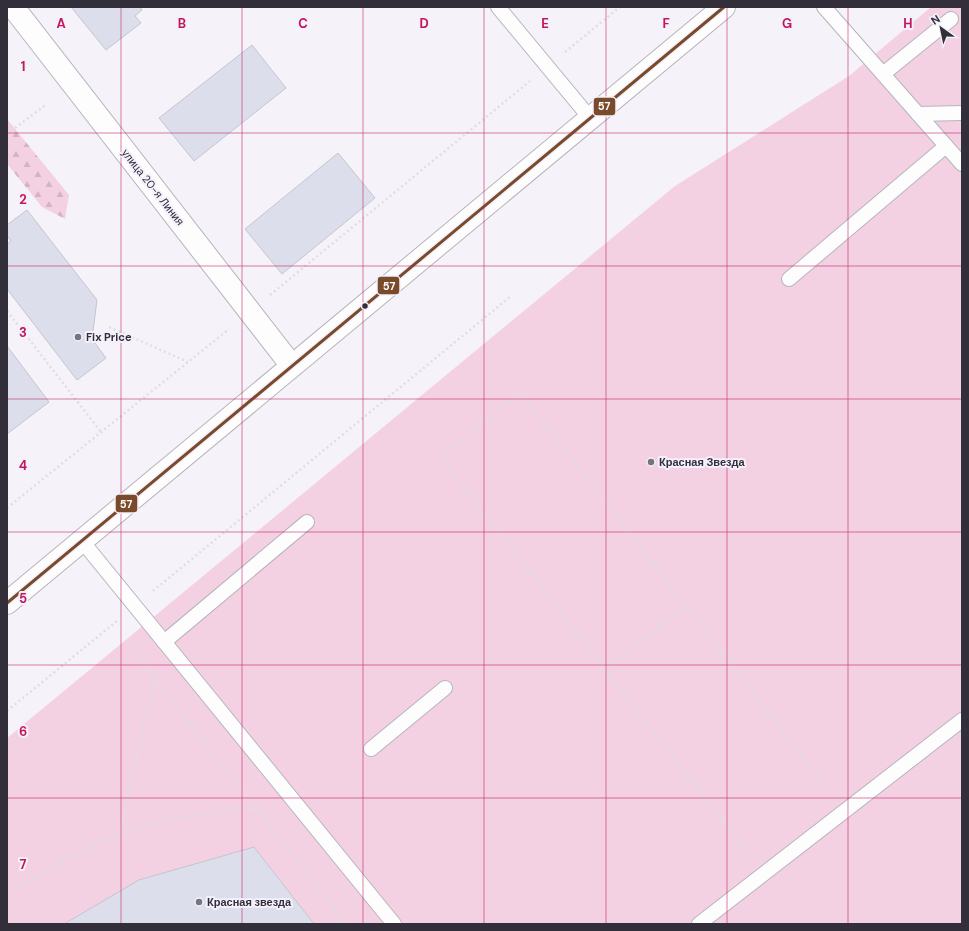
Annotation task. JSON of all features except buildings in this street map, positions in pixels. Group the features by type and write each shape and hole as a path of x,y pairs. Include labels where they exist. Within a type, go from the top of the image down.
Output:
{"main road":[{"name":"улица 20-я Линия","path":"13,7 292,366"},
{"path":"7,603 724,7"}],"lane":[{"path":"498,7 590,118"},
{"path":"824,7 962,164"},
{"path":"883,74 951,19"},
{"path":"918,114 962,113"},
{"path":"789,279 946,146"},
{"path":"164,642 307,522"},
{"path":"82,541 394,924"},
{"path":"371,749 445,688"},
{"path":"699,924 962,720"}],"path":[{"path":"7,508 250,312 620,7"},
{"path":"7,134 47,104"},
{"path":"7,711 511,296"},
{"path":"7,311 101,432"},
{"path":"108,327 188,362"},
{"path":"764,874 440,456 521,393 845,811"},
{"path":"605,669 686,606"},
{"path":"132,650 346,924"},
{"path":"119,835 154,678"},
{"path":"7,896 38,874 78,852 119,835 163,822 207,813 257,809"}],"green space":[{"name":"Красная Звезда","path":"931,7 962,7 962,924 7,924 7,738 675,186 849,76"},
{"path":"7,119 69,195 65,219 42,207 7,164"}],"transit line":[{"name":"57","path":"7,603 724,7"}],"place":[{"name":"Fix Price","path":"78,337"},
{"name":"Красная Звезда","path":"651,462"},
{"name":"Красная звезда","path":"199,902"}]}
